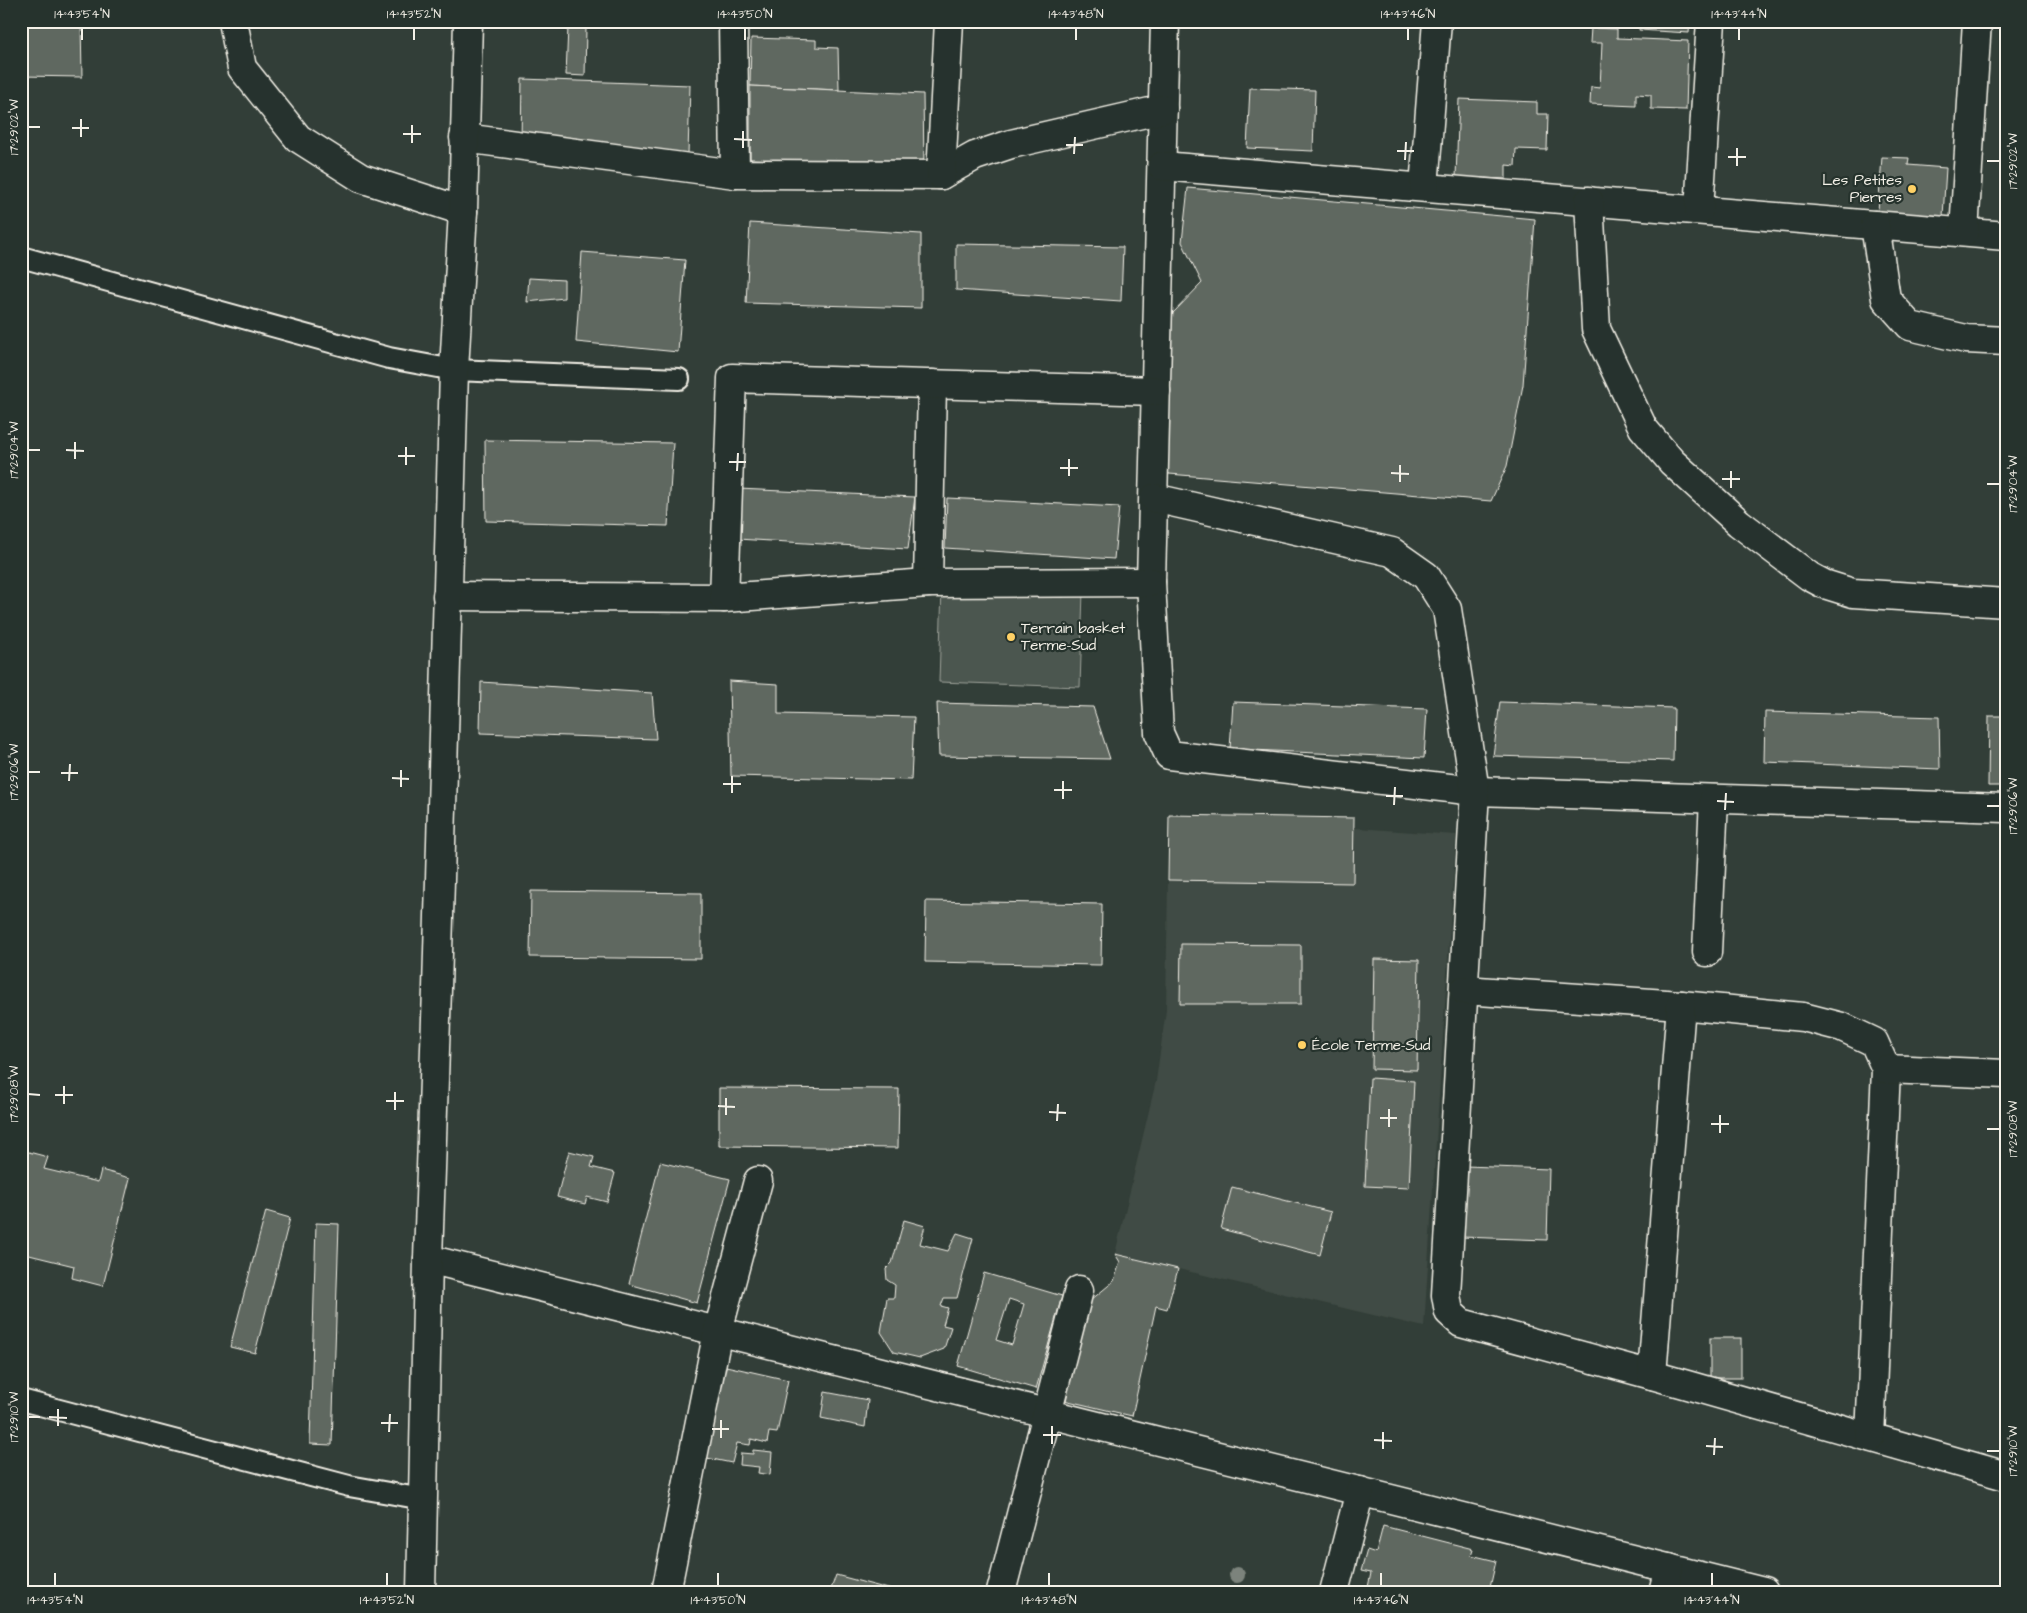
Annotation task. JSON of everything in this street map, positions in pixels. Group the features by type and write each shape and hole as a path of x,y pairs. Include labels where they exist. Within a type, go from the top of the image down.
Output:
{"street":[{"path":"233,21 242,68 298,138 361,178 462,211"},
{"path":"421,1592 428,1259 454,370 462,211 468,21"},
{"path":"733,21 734,174"},
{"path":"942,175 949,21"},
{"path":"1165,21 1152,582 1159,732 1169,755 1475,791 2006,808"},
{"path":"1424,188 1437,21"},
{"path":"1699,210 1711,21"},
{"path":"1964,232 1976,21"},
{"path":"464,138 734,174 942,175 975,156 1011,144 1163,109"},
{"path":"1162,166 2006,236"},
{"path":"1589,201 1596,329 1643,428 1672,462 1739,523 1809,576 1824,584 1853,593 2006,604"},
{"path":"1875,225 1886,299 1910,326 1966,339 2006,341"},
{"path":"724,598 732,378 1156,391"},
{"path":"928,583 932,384"},
{"path":"1154,498 1392,552 1426,576 1447,609 1475,791 1446,1295 1450,1312 1461,1324 1652,1375 2006,1476"},
{"path":"448,596 724,598 928,583 1152,582"},
{"path":"1707,952 1714,798"},
{"path":"1464,990 1681,1005 1803,1017 1842,1026 1874,1042 1886,1068 1870,1437"},
{"path":"1652,1375 1681,1005"},
{"path":"1886,1068 2006,1074"},
{"path":"666,1592 718,1331 758,1181"},
{"path":"428,1259 1360,1491 1666,1580 1764,1592"},
{"path":"1001,1592 1080,1290"},
{"path":"1334,1592 1360,1491"}],"lane":[{"path":"21,257 389,358 454,370 679,379"},
{"path":"21,1400 349,1486 423,1499"}],"shaded area":[{"name":"Terrain basket Terme-Sud","path":"942,587 1083,591 1080,687 939,682"},
{"name":"École Terme-Sud","path":"1169,815 1456,835 1424,1327 1115,1254 1156,1081 1166,1010"}],"building":[{"path":"21,21 81,21 82,77 21,76"},
{"path":"1640,21 1690,21 1689,33 1639,30"},
{"path":"568,27 586,28 585,76 566,75"},
{"path":"1591,28 1617,29 1617,38 1688,41 1686,110 1651,109 1651,95 1636,94 1636,106 1590,104 1591,87 1600,88 1602,43 1590,43"},
{"path":"751,38 816,40 816,47 838,48 839,90 750,86"},
{"path":"522,79 690,85 688,154 521,140"},
{"path":"750,86 923,94 924,167 750,159"},
{"path":"1250,88 1315,90 1313,151 1247,148"},
{"path":"1459,99 1537,102 1537,114 1548,114 1547,150 1516,149 1515,166 1506,165 1506,179 1456,177"},
{"name":"Les Petites Pierres","path":"1882,157 1909,158 1908,165 1946,168 1943,216 1878,211"},
{"path":"1188,188 1535,219 1523,385 1507,466 1491,501 1169,474 1163,460 1162,391 1173,313 1202,283 1182,242"},
{"path":"750,223 921,234 921,308 746,303"},
{"path":"956,244 1123,247 1121,301 956,290"},
{"path":"582,252 685,260 678,352 576,342"},
{"path":"529,278 564,280 564,298 527,302"},
{"path":"485,440 673,443 668,526 486,521"},
{"path":"738,489 915,497 908,549 737,539"},
{"path":"947,498 1119,507 1114,559 945,548"},
{"path":"729,681 778,684 778,714 914,717 911,780 731,776"},
{"path":"481,682 652,693 656,739 480,733"},
{"path":"1233,702 1427,709 1424,758 1230,749"},
{"path":"1500,702 1674,708 1673,761 1493,756"},
{"path":"937,703 1093,707 1110,759 939,756"},
{"path":"1765,712 1939,717 1940,769 1764,762"},
{"path":"1989,716 2006,716 2006,786 1988,786"},
{"path":"1169,815 1354,818 1353,883 1168,880"},
{"path":"531,891 701,893 701,959 530,957"},
{"path":"926,901 1102,904 1101,965 925,962"},
{"path":"1181,944 1301,945 1301,1004 1180,1004"},
{"path":"1374,959 1419,960 1417,1070 1372,1069"},
{"path":"1370,1078 1414,1081 1409,1188 1365,1186"},
{"path":"719,1088 899,1089 898,1148 719,1146"},
{"path":"21,1150 48,1157 44,1169 98,1182 101,1170 130,1178 103,1286 72,1278 74,1266 21,1253"},
{"path":"569,1151 594,1157 591,1167 615,1173 607,1202 587,1197 585,1204 557,1197"},
{"path":"660,1162 730,1179 697,1303 629,1284"},
{"path":"1465,1166 1549,1169 1547,1240 1461,1237"},
{"path":"1232,1187 1331,1212 1320,1255 1221,1229"},
{"path":"266,1211 290,1218 255,1353 230,1347"},
{"path":"904,1220 925,1226 920,1244 948,1251 957,1233 973,1238 957,1298 944,1298 941,1306 948,1308 943,1325 951,1327 944,1349 920,1358 894,1352 881,1332 887,1298 894,1298 895,1285 887,1280 886,1269 892,1263"},
{"path":"316,1223 339,1224 332,1445 310,1444"},
{"path":"1115,1254 1178,1269 1167,1309 1156,1306 1132,1416 1064,1400 1091,1300 1114,1281 1120,1262"},
{"path":"984,1273 1062,1296 1036,1389 958,1366","holes":["1009,1299 1024,1304 1012,1345 996,1340"]},
{"path":"1710,1338 1741,1338 1741,1378 1710,1378"},
{"path":"726,1366 788,1380 777,1433 769,1432 767,1443 751,1439 750,1445 737,1443 732,1463 707,1458"},
{"path":"825,1392 868,1400 865,1427 821,1418"},
{"path":"753,1450 772,1452 770,1475 758,1473 759,1467 740,1465 741,1453 753,1454"},
{"path":"1383,1526 1473,1549 1471,1555 1496,1561 1489,1592 1367,1592 1371,1573 1361,1571 1367,1550 1376,1553"},
{"path":"836,1575 892,1590 892,1592 830,1592"}],"place":[{"name":"Les Petites Pierres","path":"1912,189"},
{"name":"Terrain basket Terme-Sud","path":"1011,637"},
{"name":"École Terme-Sud","path":"1302,1045"}]}
